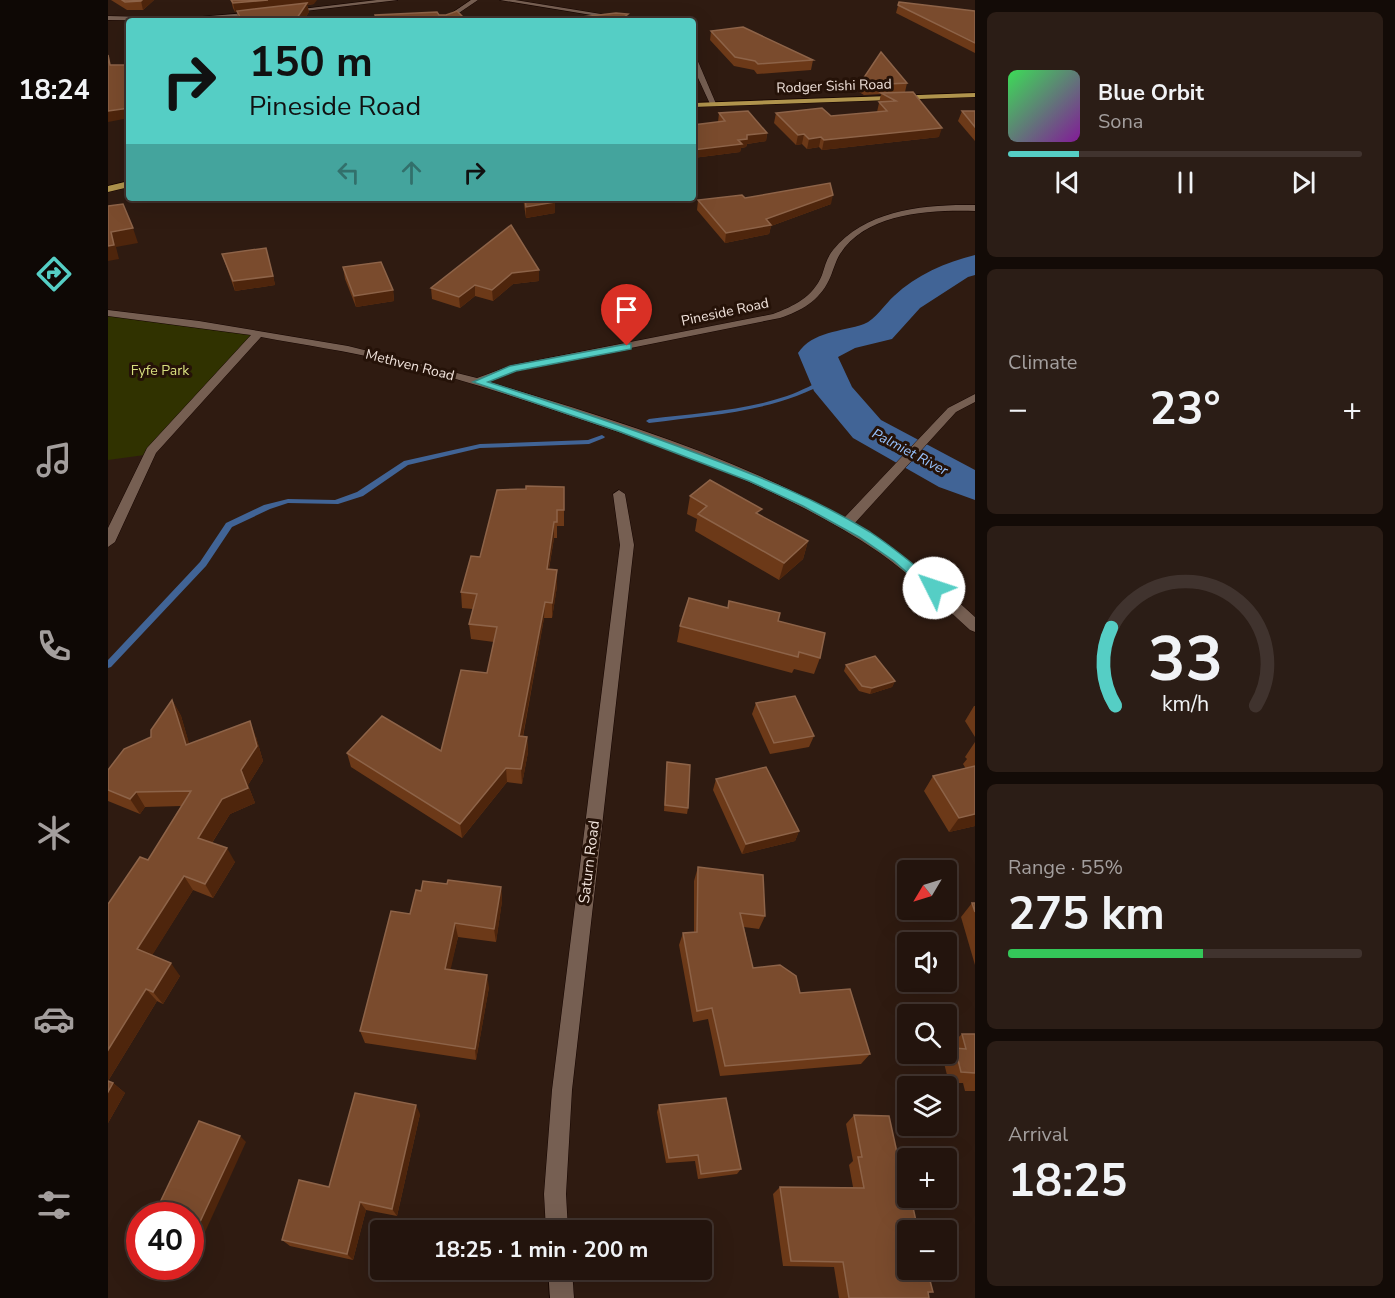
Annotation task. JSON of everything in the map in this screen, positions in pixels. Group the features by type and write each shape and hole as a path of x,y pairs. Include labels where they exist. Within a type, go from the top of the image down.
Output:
{"main road":[{"name":"Rodger Sishi Road","path":"696,105 975,95"},
{"path":"108,187 126,184"}],"street":[{"path":"281,12 330,3 395,0"},
{"path":"448,18 475,0"},
{"path":"503,0 621,18"},
{"path":"209,18 270,13"},
{"path":"108,18 126,18"},
{"path":"696,65 714,104"},
{"name":"Pineside Road","path":"478,382 513,368 768,319 801,306 816,293 823,284 836,253 868,228 911,212 946,208 975,208"},
{"name":"Methven Road","path":"108,313 175,320 378,356 478,382 696,455 798,499 846,524 898,558 975,626"},
{"path":"108,542 151,451 258,334"},
{"path":"846,524 952,410 975,397"},
{"name":"Saturn Road","path":"556,1220 555,1194 560,1110 627,545 619,494"},
{"path":"561,1280 562,1298"}],"green space":[{"name":"Fyfe Park","path":"108,314 260,335 152,454 108,460"}],"building":[{"path":"122,0 142,0 125,2"},
{"path":"231,0 268,0 233,3"},
{"path":"899,2 975,11 975,43 898,5"},
{"path":"307,3 297,18 240,18 237,11"},
{"path":"457,11 464,18 376,18 375,15 437,12 439,15"},
{"path":"616,13 628,14 623,18 572,18"},
{"path":"743,27 813,60 758,64 755,61 735,57 711,31"},
{"path":"881,52 907,83 866,85 861,82"},
{"path":"108,55 110,65 126,65 126,108 108,111"},
{"path":"913,92 942,128 824,140 821,137 809,139 804,134 798,135 776,113 822,108 831,116 887,111 879,102 896,101 881,93"},
{"path":"748,111 767,133 747,135 747,139 738,140 742,144 696,150 696,125 725,121 719,113"},
{"path":"962,111 975,111 975,127"},
{"path":"830,183 833,195 766,219 771,225 726,233 698,200 742,195 745,198"},
{"path":"525,201 555,202 526,207"},
{"path":"123,204 133,228 111,232 114,245 108,246 108,206"},
{"path":"511,225 539,270 512,273 492,290 475,285 459,297 431,288"},
{"path":"266,248 273,276 233,281 222,254"},
{"path":"381,262 393,290 354,296 343,267"},
{"path":"710,480 762,509 756,513 808,541 784,563 698,514 707,506 690,496"},
{"path":"526,486 564,487 564,510 557,510 557,522 554,522 547,569 557,570 552,603 545,602 519,736 527,737 521,769 506,768 460,824 347,753 382,716 441,751 461,670 487,673 497,627 469,624 477,594 461,592 471,556 480,557 497,490 526,489"},
{"path":"689,598 728,608 729,601 780,613 778,621 825,633 820,658 799,652 798,657 680,626"},
{"path":"875,656 895,681 872,688 862,686 846,665"},
{"path":"795,696 814,736 774,743 756,703"},
{"path":"172,700 186,745 250,721 257,746 241,770 248,788 222,799 198,838 227,848 205,884 184,876 137,949 171,963 153,992 146,989 108,1050 108,904 140,857 148,860 191,791 136,792 130,799 108,790 108,770 124,749 151,737 151,730"},
{"path":"667,762 690,765 688,808 665,805"},
{"path":"975,766 975,814 959,818 933,776"},
{"path":"766,767 799,831 746,844 716,779"},
{"path":"698,867 763,875 765,916 740,913 753,968 780,965 796,976 800,993 850,989 870,1054 725,1066 712,1008 697,1011 683,933 697,932"},
{"path":"448,880 501,887 494,929 455,923 445,969 487,975 475,1049 360,1031 391,911 410,914 416,890 421,891 423,881 447,884"},
{"path":"962,1034 975,1034 975,1073 961,1072 957,1048 966,1049"},
{"path":"108,1081 113,1083 108,1092"},
{"path":"355,1093 416,1105 392,1209 360,1202 347,1254 282,1240 299,1180 329,1187"},
{"path":"726,1098 741,1169 701,1174 698,1155 669,1158 659,1105"},
{"path":"854,1115 889,1116 897,1152 897,1208 913,1208 916,1220 897,1220 897,1280 930,1280 933,1292 928,1292 929,1298 849,1298 843,1262 791,1261 780,1187 864,1188 858,1157 862,1157"},
{"path":"199,1121 240,1136 204,1213 204,1202 160,1202"}],"waterway":[{"name":"Palmiet River","path":"975,265 956,270 908,301 879,331 842,340 817,353 834,391 867,429 954,477 975,486"},
{"path":"649,421 765,404 809,390 829,379"},
{"path":"108,665 203,564 229,525 267,507 288,501 335,502 360,494 406,463 480,446 589,442 602,437"}],"route":[{"path":"627,346 513,368 478,382 622,429 753,478 864,534 934,588"}]}
